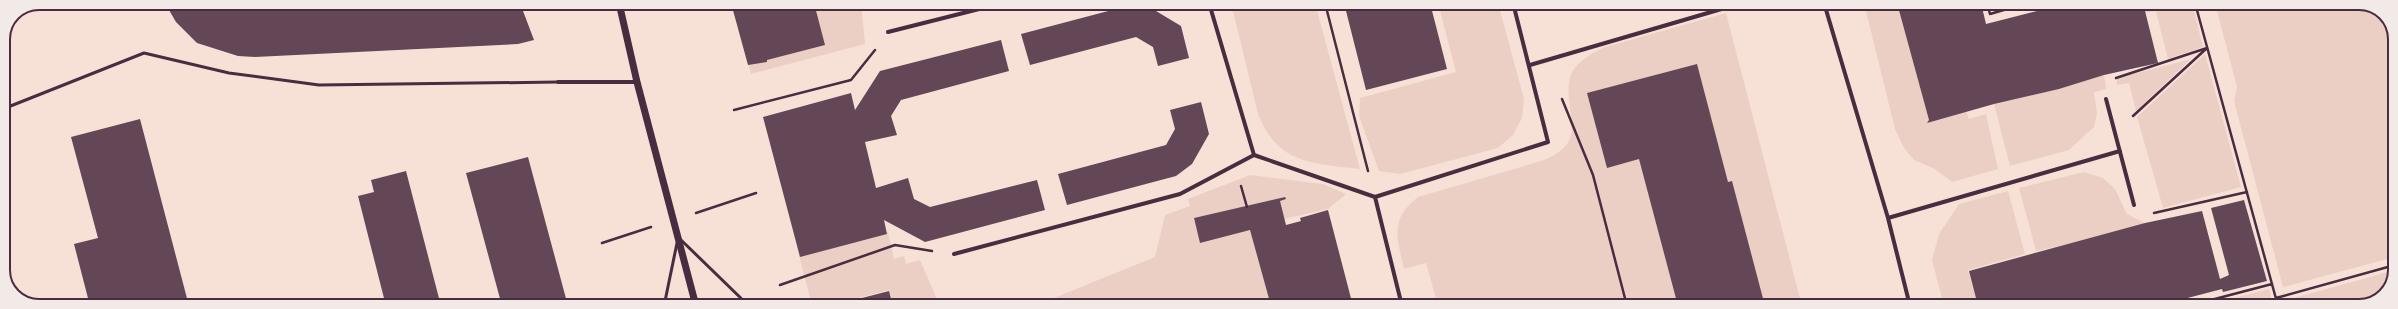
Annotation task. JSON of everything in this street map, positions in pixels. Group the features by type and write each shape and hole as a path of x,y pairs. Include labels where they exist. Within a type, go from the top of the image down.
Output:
{"street":[{"path":"621,10 694,299"},
{"path":"888,32 975,10"},
{"path":"1211,10 1254,155"},
{"path":"954,254 1180,194 1254,155 1375,197 1548,142 1530,65 1515,10"},
{"path":"1530,65 1718,10"},
{"path":"1826,10 1888,218 1908,299"},
{"path":"558,82 638,82"},
{"path":"2106,99 2134,205"},
{"path":"1888,218 2120,151"},
{"path":"1375,197 1400,299"}],"lane":[{"path":"10,106 144,53 229,73 319,85 558,82"},
{"path":"665,299 678,238"},
{"path":"678,238 743,299"}],"path":[{"path":"1328,10 1375,197"},
{"path":"1989,10 1990,14 2004,10"},
{"path":"2197,10 2276,298 2388,267"},
{"path":"734,110 851,80 888,32"},
{"path":"2115,78 2207,48"},
{"path":"2115,130 2135,115 2207,48"},
{"path":"1547,61 1594,175 1625,299"},
{"path":"2134,205 2145,215 2247,192"},
{"path":"691,214 756,193"},
{"path":"602,243 652,227"},
{"path":"780,285 895,245 954,254"},
{"path":"2215,299 2272,284"}],"shaded area":[{"path":"806,10 862,10 865,44 751,74 748,63"},
{"path":"1233,10 1317,10 1360,169 1312,162 1287,152 1276,143 1266,131 1258,114"},
{"path":"1440,10 1500,10 1524,99 1522,118 1513,135 1498,148 1400,174 1379,171 1359,116 1360,98 1456,72"},
{"path":"1866,10 1899,10 1929,120 1966,111 1969,119 1986,114 1998,169 1952,182 1935,169 1914,160 1904,148 1895,129"},
{"path":"2144,10 2194,10 2203,47 2168,59 2156,11 2145,13"},
{"path":"2217,10 2363,10 2380,18 2385,26 2388,37 2388,259 2283,287 2234,101 2237,87"},
{"path":"1726,13 1800,299 1436,299 1426,263 1404,269 1399,247 1398,230 1399,221 1409,205 1418,197 1541,161 1556,154 1565,146 1570,137 1572,128 1569,95 1569,82 1571,76 1582,60 1605,47"},
{"path":"2205,54 2241,187 2163,208 2137,117"},
{"path":"2191,59 2136,111 2129,83 2117,85 2117,78"},
{"path":"2104,75 2106,89 2094,92 2097,113 2094,127 2069,150 2010,166 1994,104 2059,89"},
{"path":"2084,172 2103,178 2115,189 2127,214 2145,223 2102,237 2036,251 2019,188"},
{"path":"1250,175 1323,184 1346,194 1328,209 1284,219 1280,201 1286,199 1194,218 1201,243 1250,230 1269,299 1051,299 1155,257 1165,215 1190,206 1188,199"},
{"path":"2008,191 2025,254 1968,270 1976,299 1942,299 1932,260 1939,234 1959,204"},
{"path":"888,232 894,259 904,256 906,264 920,260 937,299 892,299 889,290 855,299 810,299 799,255"},
{"path":"2388,272 2382,288 2370,297 2359,299 2291,299"},
{"path":"2269,289 2271,299 2230,299"}],"building":[{"path":"169,10 523,10 534,40 518,44 255,57 238,56 197,43 176,22"},
{"path":"733,10 816,10 825,45 767,60 767,62 748,65"},
{"path":"1112,10 1154,10 1181,26 1189,58 1158,66 1153,47 1136,37 1030,65 1021,34"},
{"path":"1346,10 1432,10 1447,69 1366,90"},
{"path":"1899,10 1983,10 1986,24 2041,10 2145,10 2158,63 2104,75 2059,89 1994,104 1927,123 1929,120"},
{"path":"1001,40 1009,71 901,100 891,116 897,135 865,142 876,188 908,178 914,199 930,207 1037,180 1045,210 925,242 884,220 887,234 800,257 763,117 851,93 855,110 880,71"},
{"path":"1697,64 1728,182 1732,181 1763,299 1676,299 1639,159 1607,168 1587,93"},
{"path":"1201,102 1209,134 1192,164 1176,176 1067,205 1058,174 1166,145 1175,129 1170,110"},
{"path":"140,119 187,299 88,299 74,244 98,238 71,137"},
{"path":"528,157 566,299 500,299 466,173"},
{"path":"406,171 439,299 384,299 358,196 374,192 371,180"},
{"path":"1285,197 1286,199 1280,201 1286,225 1301,221 1300,218 1328,210 1351,299 1269,299 1250,230 1200,243 1194,218"},
{"path":"2244,200 2267,281 2223,292 2222,289 2184,299 1976,299 1969,271 2145,223 2202,211 2220,279 2229,275 2211,208"},
{"path":"889,291 891,299 858,299"}]}
